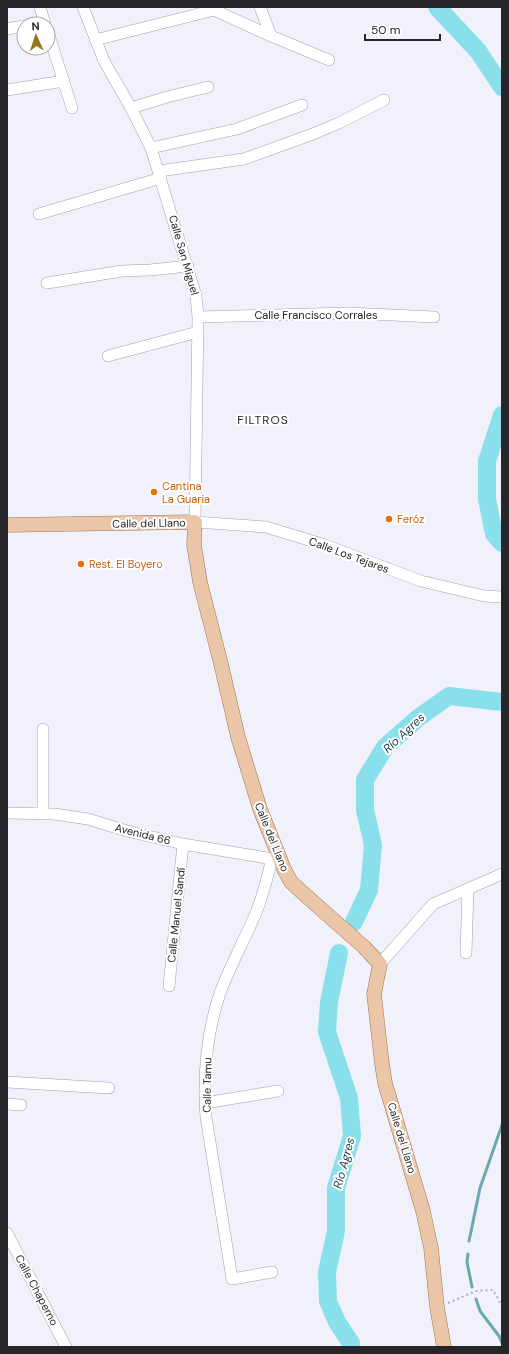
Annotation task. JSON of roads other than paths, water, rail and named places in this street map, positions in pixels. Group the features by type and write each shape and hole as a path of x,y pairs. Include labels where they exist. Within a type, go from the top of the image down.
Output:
{"main road":[{"name":"Calle del Llano","path":"7,525 195,522 194,546 200,582 238,737 276,859 284,869 291,882 364,947 380,964 374,994 385,1083 423,1211 431,1248 437,1307 444,1347"}],"street":[{"name":"Calle San Miguel","path":"83,7 104,61 131,108 151,148 196,296 198,332 195,522"},
{"path":"260,7 270,36"},
{"path":"95,40 214,10 270,36 329,60"},
{"path":"55,56 72,108"},
{"path":"7,90 64,81"},
{"path":"131,108 208,87"},
{"path":"39,214 160,174 244,159 313,134 339,123 384,100"},
{"path":"151,148 237,129 302,105"},
{"path":"48,283 122,271 188,266"},
{"name":"Calle Francisco Corrales","path":"198,317 350,313 434,317"},
{"path":"108,356 198,332"},
{"name":"Calle Los Tejares","path":"195,522 266,527 322,544 421,581 484,596 502,597"},
{"path":"42,729 44,814"},
{"name":"Avenida 66","path":"7,813 44,814 88,819 127,831 183,844 276,859"},
{"name":"Calle Manuel Sandí","path":"169,986 183,844"},
{"name":"Calle Tamu","path":"272,1272 232,1279 206,1117 205,1078 211,1029 220,993 256,913 276,859"},
{"path":"380,964 433,904 502,874"},
{"path":"466,953 468,889"},
{"path":"7,1082 109,1088"},
{"path":"205,1103 278,1091"},
{"path":"7,1104 21,1105"},
{"name":"Calle Chaperno","path":"7,1233 66,1347"}],"waterway":[{"name":"Río Agres","path":"437,7 478,51 502,87"},
{"name":"Río Agres","path":"502,415 487,461 487,499 494,534 502,543"},
{"name":"Río Agres","path":"354,922 369,890 373,845 365,810 365,780 385,747 418,718 449,696 502,702"},
{"name":"Río Agres","path":"339,953 329,1002 327,1032 349,1098 352,1136 336,1188 336,1231 327,1272 328,1301 337,1322 351,1343 351,1347"},
{"path":"469,1241 480,1188 502,1125"},
{"path":"468,1254 467,1262 472,1287"},
{"path":"476,1299 480,1311 499,1336 502,1343"}],"place":[{"name":"Cantina La Guaria","path":"154,492"},
{"name":"Feróz","path":"389,519"},
{"name":"Rest. El Boyero","path":"81,564"}],"district":[{"name":"FILTROS","path":"263,420"}]}
